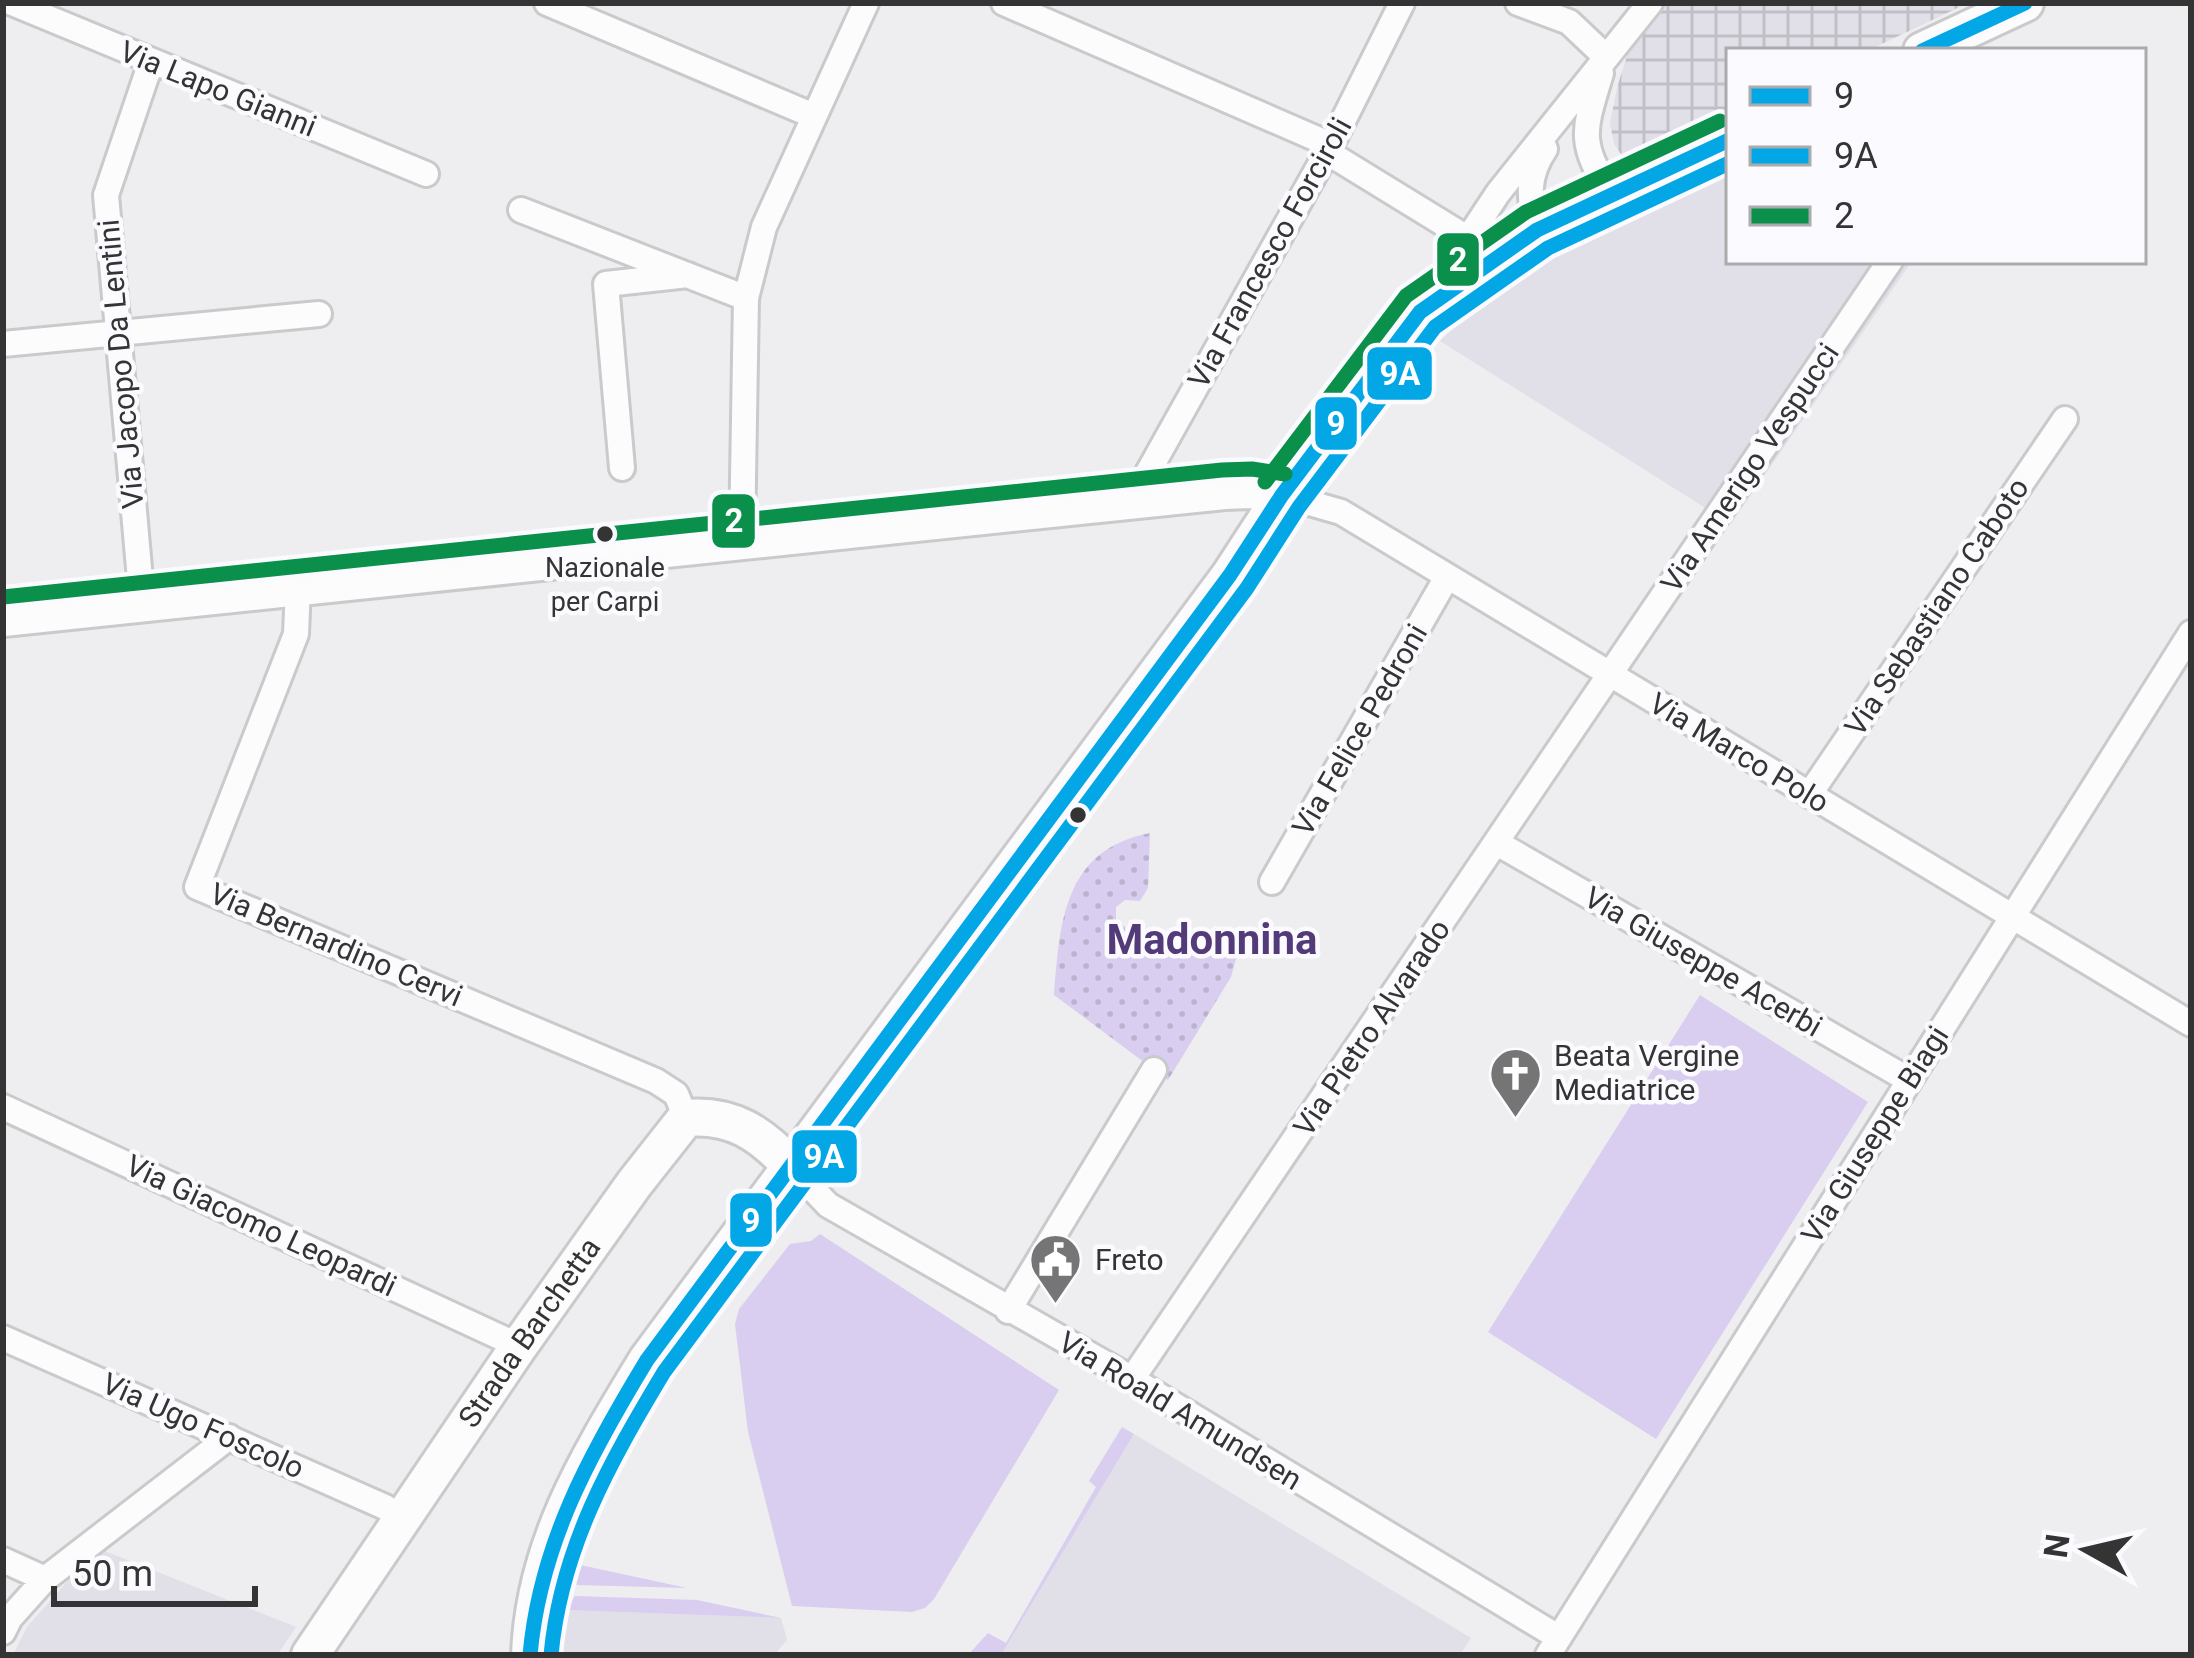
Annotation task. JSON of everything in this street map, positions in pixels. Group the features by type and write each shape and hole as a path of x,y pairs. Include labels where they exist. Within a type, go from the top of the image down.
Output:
{"main road":[{"path":"1928,48 2025,3"},
{"path":"530,1655 545,1558 574,1485 647,1360 1420,312 1537,230 1726,141"},
{"path":"3,617 742,538 1250,490 1282,495"},
{"path":"686,1118 742,1125 760,1134 791,1166"},
{"name":"Strada Barchetta","path":"310,1655 519,1346 686,1118"}],"street":[{"name":"Via Lapo Gianni","path":"11,3 426,173"},
{"path":"547,3 814,116"},
{"path":"742,538 746,298 764,227 866,3"},
{"path":"1004,3 1329,148 1467,238"},
{"name":"Via Francesco Forciroli","path":"1132,501 1329,148 1402,3"},
{"path":"1519,3 1569,22 1606,57"},
{"path":"1420,312 1498,193 1650,3"},
{"path":"1606,57 1584,132 1593,166 1611,194"},
{"path":"1537,230 1528,197 1534,165 1606,57"},
{"name":"Via Jacopo Da Lentini","path":"142,602 106,194 151,62"},
{"path":"521,210 746,298"},
{"name":"Via Amerigo Vespucci","path":"1610,675 1888,264"},
{"path":"622,468 606,284 688,275"},
{"path":"3,344 319,314"},
{"name":"Via Sebastiano Caboto","path":"1809,794 2065,419"},
{"name":"Via Marco Polo","path":"1282,495 1341,512 2191,1024"},
{"name":"Via Felice Pedroni","path":"1272,882 1447,577"},
{"name":"Via Bernardino Cervi","path":"298,586 296,634 197,887 656,1081 676,1094 686,1118"},
{"name":"Via Giuseppe Biagi","path":"1553,1646 2191,632"},
{"name":"Via Pietro Alvarado","path":"1132,1379 1610,675"},
{"name":"Via Giuseppe Acerbi","path":"1497,843 1910,1080"},
{"path":"1008,1311 1154,1070"},
{"name":"Via Giacomo Leopardi","path":"3,1107 519,1346"},
{"name":"Via Roald Amundsen","path":"791,1166 828,1205 1132,1379 1553,1646"},
{"name":"Via Ugo Foscolo","path":"3,1338 229,1436 400,1518"},
{"path":"3,1632 45,1579 229,1436"},
{"path":"3,1560 45,1579"}],"shaded area":[{"path":"1665,3 1968,3 1873,48 1726,48 1726,118 1646,156 1625,160 1614,144 1610,123 1628,52"},
{"path":"1726,169 1726,264 1910,264 1731,524 1440,341 1498,283"},
{"path":"1150,833 1148,888 1140,901 1125,900 1116,907 1116,920 1125,927 1125,943 1238,952 1231,977 1168,1080 1054,995 1064,917 1083,873 1099,855"},
{"path":"1700,995 1868,1102 1656,1439 1488,1332"},
{"path":"820,1234 1059,1390 934,1599 912,1612 792,1606 748,1432 735,1324 739,1309 790,1244 811,1241"},
{"path":"1122,1427 1134,1434 1001,1655 968,1655 988,1633 1006,1643 1096,1487 1089,1481"},
{"path":"1134,1434 1471,1638 1460,1655 1001,1655"},
{"path":"97,1548 296,1627 277,1655 13,1655 27,1627"},
{"path":"571,1563 687,1588 577,1585"},
{"path":"575,1596 697,1600 781,1618 566,1610"},
{"path":"566,1610 781,1618 787,1640 774,1655 562,1655"}],"transit line":[{"name":"9","path":"1928,48 2025,3"},
{"name":"2","path":"1265,482 1406,296 1526,212 1720,121"},
{"name":"9","path":"530,1655 544,1575 556,1538 588,1465 647,1360 1420,312 1537,230 1726,141"},
{"name":"9A","path":"551,1655 565,1578 577,1542 607,1473 664,1372 1247,588 1299,507 1435,327 1548,248 1726,164"},
{"name":"2","path":"3,597 1222,470 1285,474"}],"place":[{"name":"Nazionale per Carpi","path":"605,534"},
{"name":"Beata Vergine Mediatrice","path":"1515,1119"},
{"name":"Freto","path":"1056,1306"}],"district":[{"name":"Madonnina","path":"1212,939"}]}
